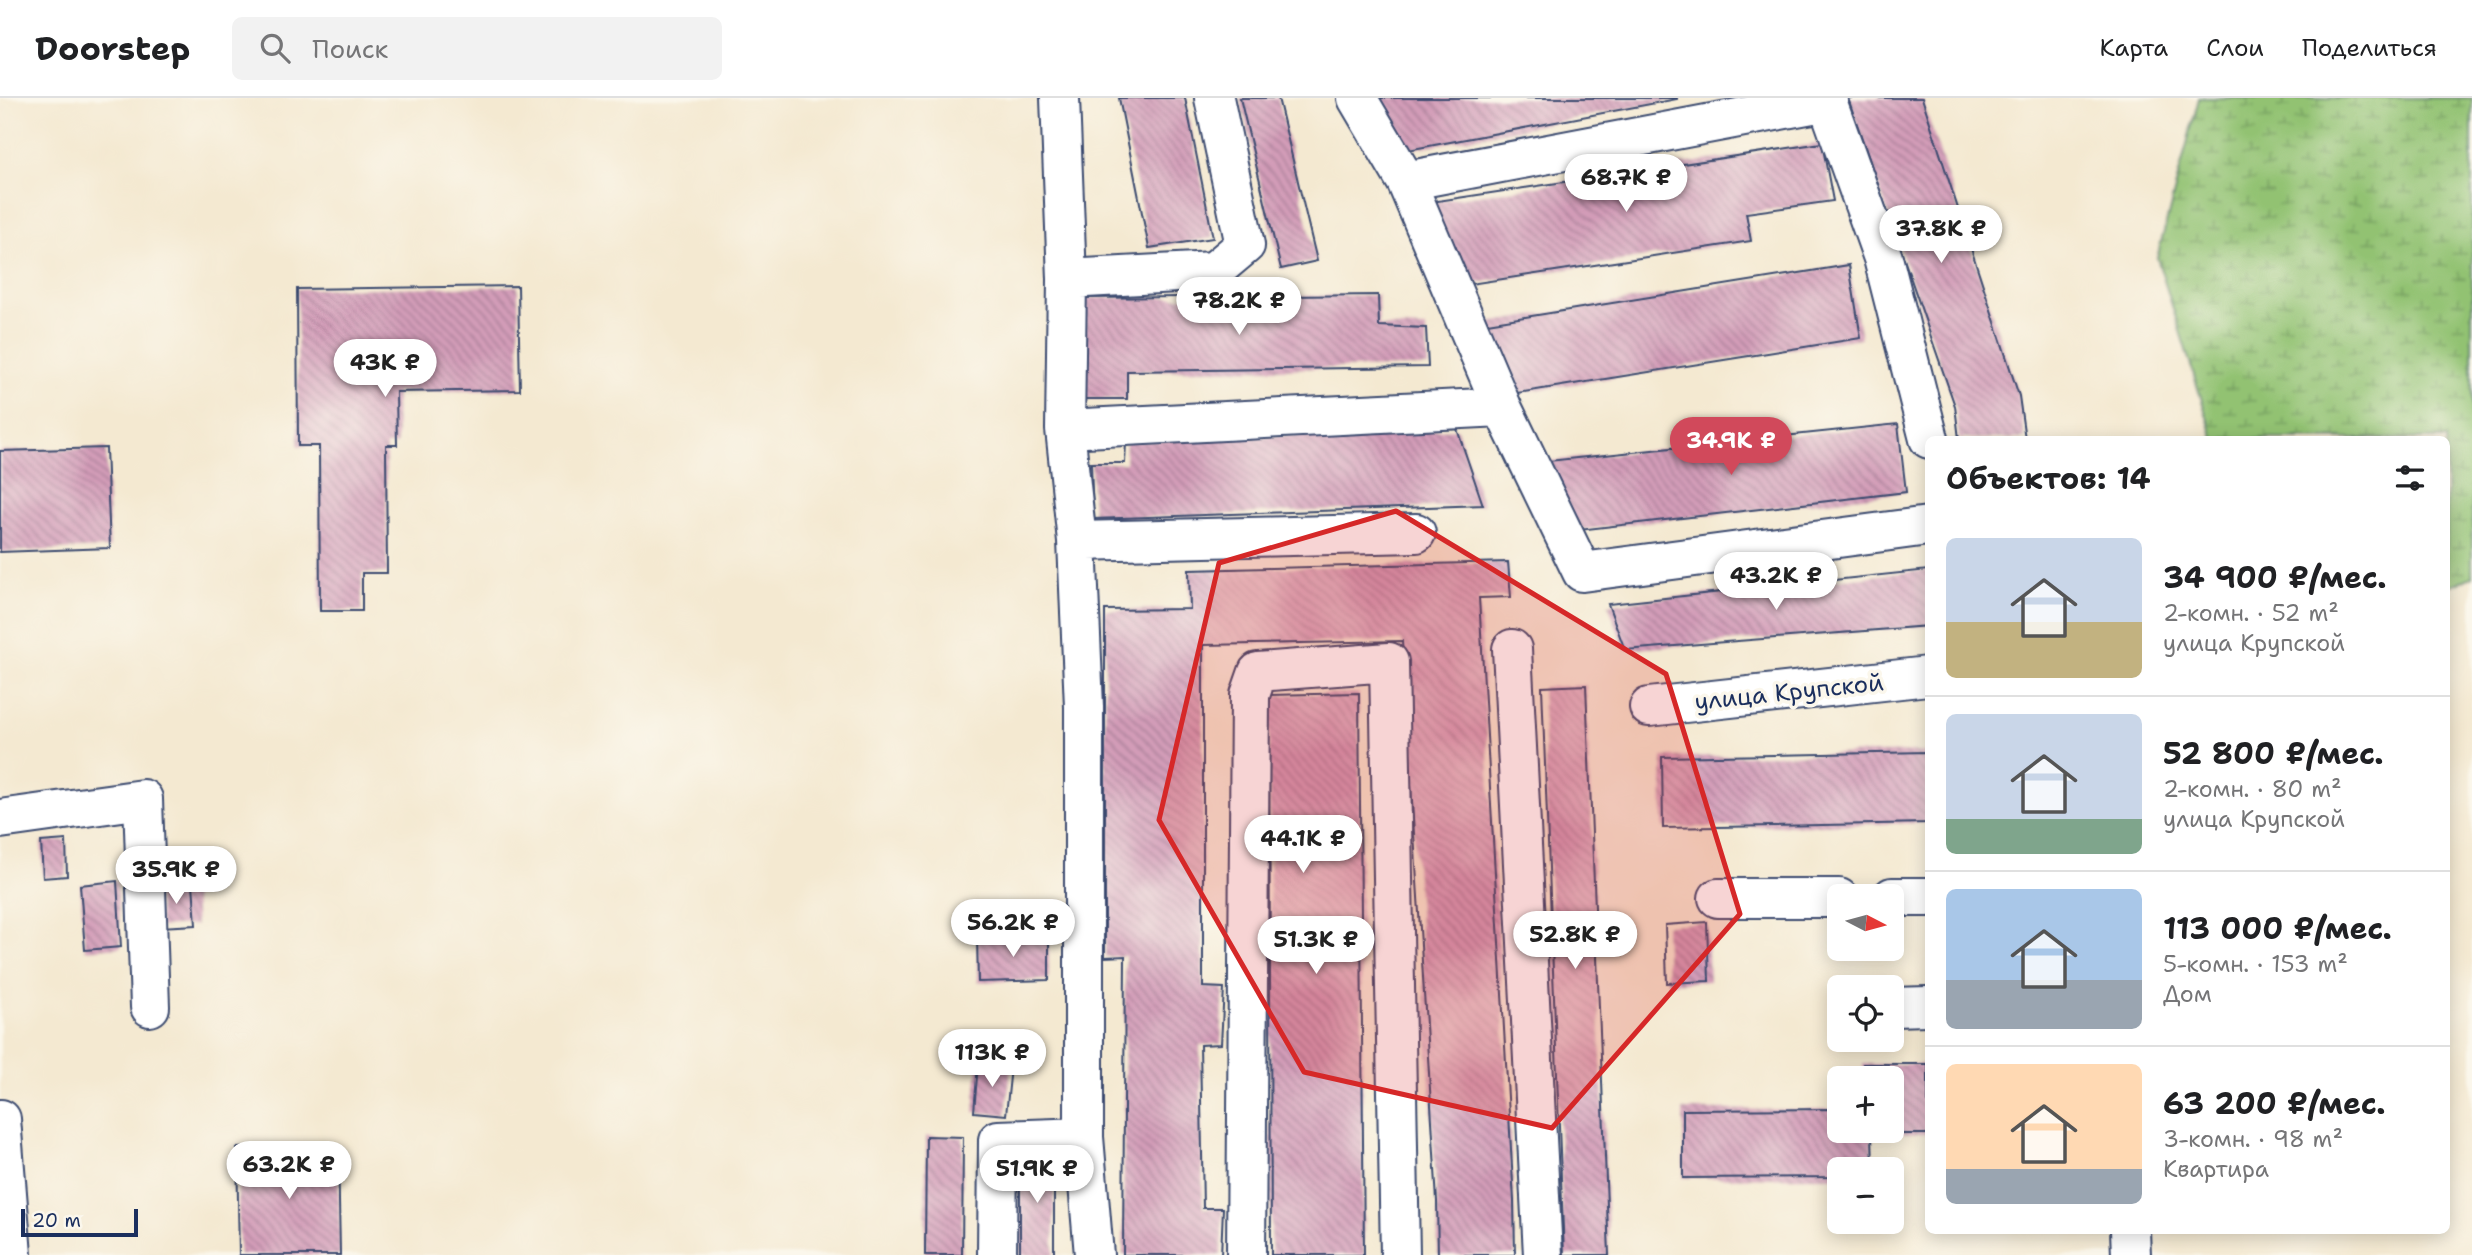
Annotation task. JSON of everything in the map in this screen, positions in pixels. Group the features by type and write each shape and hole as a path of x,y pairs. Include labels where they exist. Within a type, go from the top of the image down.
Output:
{"street":[{"path":"1060,98 1067,279 1065,429 1077,541 1084,707 1084,1137 1094,1255"},
{"path":"1067,279 1214,271 1245,244 1214,98"},
{"path":"1357,98 1406,181 1502,407 1582,572 1925,526"},
{"path":"1406,181 1827,100 1883,258 1928,436"},
{"path":"1065,429 1502,407"},
{"path":"1077,541 1416,533"},
{"path":"1512,649 1543,1255"},
{"path":"1246,1255 1250,695 1258,672 1389,662 1400,1255"},
{"name":"улица Крупской","path":"1649,707 1925,676"},
{"path":"0,819 143,799 150,1007"},
{"path":"1904,897 1925,897"},
{"path":"1718,898 1827,898"},
{"path":"1904,1007 1925,1006"},
{"path":"1,1119 12,1255"},
{"path":"997,1255 999,1140 1084,1137"},
{"path":"2130,1234 2131,1255"}],"highlighted area":[{"path":"1396,511 1666,674 1740,914 1552,1128 1304,1072 1159,820 1219,563"}],"green space":[{"path":"2199,98 2472,98 2472,577 2450,586 2450,436 2213,436 2157,258"}],"building":[{"path":"1119,98 1185,98 1213,238 1149,248"},
{"path":"1240,98 1278,98 1317,261 1281,269"},
{"path":"1375,98 1677,98 1677,99 1403,151"},
{"path":"1848,98 1922,98 2019,396 2025,436 1959,436 1955,406"},
{"path":"1822,143 1833,201 1746,213 1751,241 1464,285 1431,202"},
{"path":"1849,265 1861,338 1511,394 1481,324"},
{"path":"518,286 520,390 396,392 397,445 386,445 387,573 362,573 362,611 320,611 319,446 298,446 297,289"},
{"path":"1378,295 1379,326 1426,328 1428,367 1127,371 1127,399 1084,399 1086,298"},
{"path":"1898,424 1906,492 1579,530 1548,461"},
{"path":"1457,429 1483,505 1093,519 1091,463 1125,463 1126,442"},
{"path":"106,448 110,548 0,552 0,451"},
{"path":"1508,562 1511,597 1479,598 1515,1255 1438,1255 1437,1201 1402,641 1203,645 1203,987 1224,988 1221,1044 1200,1045 1203,1208 1223,1208 1221,1255 1123,1255 1125,956 1105,957 1105,610 1190,609 1189,570"},
{"path":"1925,570 1925,626 1625,650 1608,604"},
{"path":"1586,685 1609,1255 1564,1255 1542,687"},
{"path":"1359,693 1364,1255 1271,1255 1269,695"},
{"path":"1925,752 1925,823 1663,828 1662,757"},
{"path":"66,840 67,876 43,878 41,842"},
{"path":"117,881 121,947 85,950 80,885"},
{"path":"193,884 196,925 160,927 157,886"},
{"path":"1707,922 1709,981 1667,983 1665,925"},
{"path":"1049,936 1049,980 978,982 977,937"},
{"path":"978,1064 1011,1067 1006,1115 974,1112"},
{"path":"1863,1064 1925,1064 1925,1134 1904,1134 1904,1066"},
{"path":"1827,1109 1827,1143 1872,1143 1873,1157 1827,1157 1827,1177 1683,1178 1683,1110"},
{"path":"926,1136 963,1137 962,1255 925,1255"},
{"path":"338,1146 340,1255 239,1255 237,1148"},
{"path":"1020,1156 1054,1156 1054,1255 1020,1255"}]}
